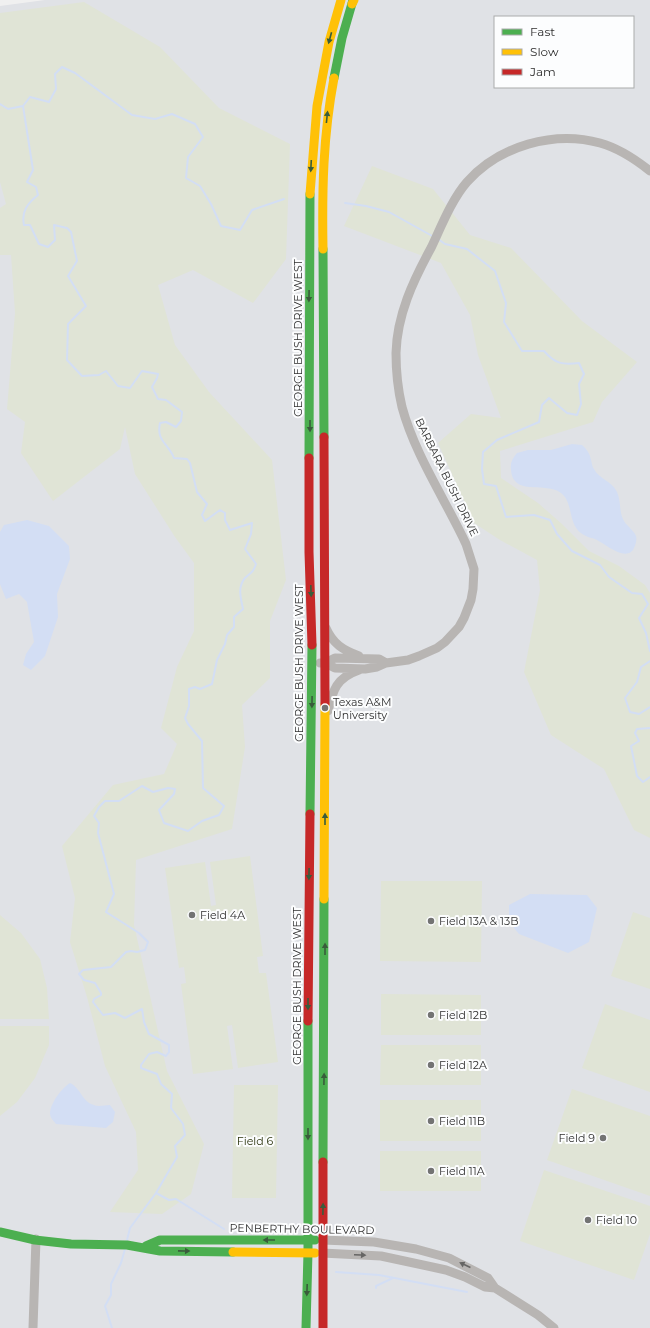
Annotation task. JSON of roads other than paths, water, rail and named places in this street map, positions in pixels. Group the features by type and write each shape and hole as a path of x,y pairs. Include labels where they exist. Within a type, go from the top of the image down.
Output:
{"main road":[{"name":"GEORGE BUSH DRIVE WEST","path":"306,1328 308,1252 308,933 313,663 309,552 310,194 316,106 325,58 341,0"},
{"path":"323,1328 322,1240 325,986 325,625 322,198 324,147 331,88 342,38 353,1"},
{"name":"PENBERTHY BOULEVARD","path":"0,1232 36,1240 69,1244 146,1246 160,1251 322,1253"},
{"name":"PENBERTHY BOULEVARD","path":"146,1246 160,1240 322,1240"}],"street":[{"name":"BARBARA BUSH DRIVE","path":"325,663 335,668 365,669 377,667 386,663 408,660 419,656 433,650 445,642 459,627 468,610 473,589 474,569 470,552 415,444 399,393 396,353 398,332 406,299 457,196 477,172 499,156 513,149 553,139 578,139 600,143 625,154 650,170"},
{"path":"325,625 331,638 337,645 348,652 364,658"},
{"name":"BARBARA BUSH DRIVE","path":"313,663 325,663 335,658 379,659 386,663"},
{"path":"325,722 335,687 342,679 365,669"},
{"path":"33,1328 36,1240"},
{"name":"PENBERTHY BOULEVARD","path":"322,1240 374,1242 416,1249 449,1258 488,1278 495,1288 538,1315 554,1328"},
{"name":"PENBERTHY BOULEVARD","path":"322,1253 381,1256 446,1270 485,1287 495,1288"}],"water":[{"path":"572,444 582,445 585,448 591,458 596,472 615,488 619,498 623,519 636,537 635,546 631,552 626,554 621,553 596,539 587,537 580,532 573,521 568,503 561,493 547,488 524,486 513,478 511,465 517,453 528,450 551,450"},
{"path":"27,520 49,526 69,546 70,559 57,594 58,617 45,656 31,670 23,665 26,654 34,642 27,602 19,594 6,599 0,584 0,532 4,525"},
{"path":"530,894 587,895 597,908 589,942 568,953 519,934 509,922 509,905"},
{"path":"70,1083 77,1088 84,1098 90,1103 96,1106 110,1105 115,1112 113,1122 106,1128 56,1124 50,1113 52,1104 57,1096"}],"waterway":[{"path":"23,106 30,97 49,102 56,89 55,74 62,67 75,73 132,115 155,119 172,114 195,124 203,137 188,157 186,178 200,186 211,204 221,226 240,230 252,210 284,199"},
{"path":"0,104 8,109 23,106 33,170 27,182 36,187 38,195 31,201 24,211 24,225 30,225 39,244 48,247 55,240 54,225 67,228 71,232 77,261 68,276 86,306 68,324 67,360 82,376 99,375 106,371 118,386 130,388 142,371 158,374 152,387 158,399 166,400 182,412 181,421 176,427 166,422 160,423 159,429 161,438 174,458 187,459 190,463 197,492 207,504 202,515 205,521 220,510 225,513 225,520 230,530 252,523 251,534 245,549 256,564 253,571 245,578 241,585 240,593 243,609 234,617 234,627 227,635 225,644 217,660 212,684 200,689 195,687 189,689 189,706 185,718 202,741 203,788 224,806 219,815 202,821 188,831 164,823 159,810 174,794 175,789 168,788 153,792 142,786 119,801 105,801 99,807 94,816 99,823 98,833 114,894 106,912 139,933 148,942 145,950 126,952 111,967 83,970 79,974 84,980 95,983 101,993 101,995 94,999 93,1002 103,1015 115,1013 125,1018 142,1009 144,1022 149,1034 169,1045 169,1052 166,1056 157,1052 149,1054 141,1065 141,1068 157,1074 161,1084 172,1094 171,1108 183,1124 185,1135 175,1146 177,1157 156,1193 130,1228 127,1240"},
{"path":"345,203 366,206 389,212 434,237"},
{"path":"438,239 445,244 467,249 495,271 506,303 504,322 522,351 544,351 552,359 560,363 579,363 584,374 579,384 581,404 577,415 567,413 549,398 542,405 539,422 497,440 483,452 482,469 484,484 496,486 506,517 534,515 550,520 557,534 572,551 600,565 609,577 632,593 642,594 648,604 639,618 646,633 650,651"},
{"path":"650,661 641,667 637,682 625,698 630,712 639,714 650,707"},
{"path":"650,728 637,729 635,733 639,741 631,746 637,776 643,782 650,777"},
{"path":"156,1193 169,1200 176,1199 224,1229"},
{"path":"112,1328 105,1306 111,1295 111,1284 121,1263 125,1249"},
{"path":"336,1272 379,1275 467,1292"},
{"path":"376,1288 376,1286 393,1278"}],"place":[{"name":"Texas A&M University","path":"325,708"},
{"name":"Field 4A","path":"192,915"},
{"name":"Field 13A & 13B","path":"431,921"},
{"name":"Field 12B","path":"431,1015"},
{"name":"Field 12A","path":"431,1065"},
{"name":"Field 11B","path":"431,1121"},
{"name":"Field 9","path":"603,1138"},
{"name":"Field 11A","path":"431,1171"},
{"name":"Field 10","path":"588,1220"}],"park label":[{"name":"Field 6","path":"255,1141"}]}
